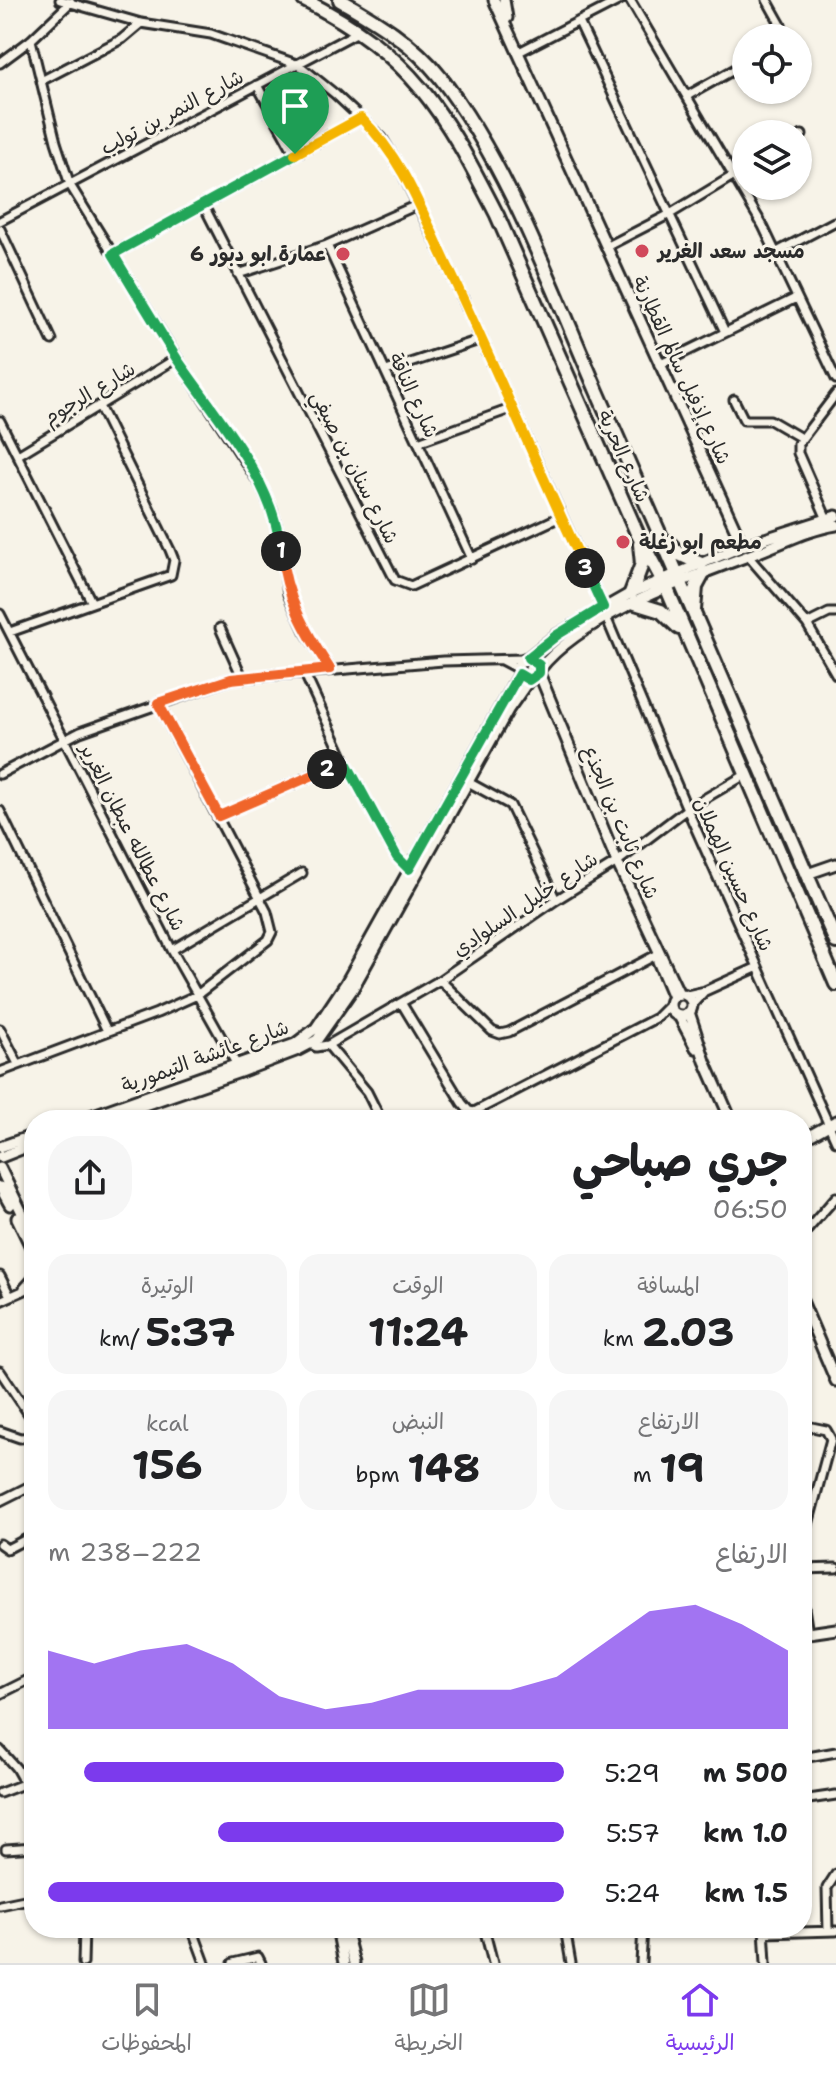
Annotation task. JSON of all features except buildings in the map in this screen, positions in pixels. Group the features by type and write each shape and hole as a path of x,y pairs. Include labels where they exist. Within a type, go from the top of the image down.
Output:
{"highway":[{"name":"شارع الحرية","path":"304,0 359,31 402,65 445,119 471,164 637,533 664,585 836,984"},
{"name":"شارع الحرية","path":"340,0 372,17 415,51 454,96 480,138 547,276 836,942"},
{"path":"660,532 679,554 702,569 694,595 693,613"},
{"path":"637,533 642,564 633,598 661,611 687,637"}],"street":[{"path":"60,0 141,23 211,34 299,65 382,138 419,204 603,607"},
{"name":"شارع إذفيل سالم القطارنة","path":"494,0 743,546"},
{"name":"شارع إذفيل سالم القطارنة","path":"504,0 510,33"},
{"path":"519,52 620,0"},
{"path":"630,0 732,170"},
{"path":"767,0 780,24"},
{"path":"0,63 31,40 71,2"},
{"path":"579,22 725,332"},
{"path":"41,81 122,39 141,23"},
{"name":"شارع النمر بن تولب","path":"0,221 359,31"},
{"path":"31,40 58,150 70,185 261,486 279,535 288,594 305,631 330,669"},
{"path":"687,96 732,71"},
{"path":"257,85 295,154"},
{"path":"113,254 361,118"},
{"path":"606,247 732,177"},
{"path":"748,200 836,379"},
{"path":"238,274 327,245 419,204"},
{"name":"شارع سنان بن صيفي","path":"204,206 395,580 411,586 560,517"},
{"path":"775,253 834,222"},
{"path":"0,229 52,340"},
{"name":"شارع الناقة","path":"327,245 472,559"},
{"path":"659,365 796,298"},
{"path":"386,371 482,339"},
{"name":"شارع الرجوم","path":"18,455 100,408 177,358"},
{"path":"836,394 801,438 798,453 829,520 836,525"},
{"path":"734,400 744,420 770,420 801,438"},
{"path":"10,632 171,575 174,560 100,408"},
{"path":"418,442 513,408"},
{"path":"0,421 92,603"},
{"path":"526,659 557,635 603,607 702,569 743,546 829,520"},
{"path":"702,569 748,556 829,520"},
{"path":"748,556 807,624 836,674"},
{"name":"شارع عائشة التيمورية","path":"128,1110 308,1042 326,1029 352,990 508,710 561,647 633,598"},
{"path":"807,624 829,613 836,613"},
{"name":"شارع عطالله عبطان الغرير","path":"0,614 172,950 239,1069"},
{"name":"شارع حسين الهملان","path":"606,617 687,809 833,1123 836,1141"},
{"path":"220,628 242,677"},
{"path":"0,774 66,739 158,703 242,677 499,659 536,661 536,675 519,672 499,659"},
{"name":"شارع عائشة التيمورية","path":"308,1042 346,983 526,659"},
{"path":"304,672 345,761 397,857 409,869"},
{"name":"شارع ثابت بن الجذع","path":"536,675 556,715 725,1110"},
{"path":"0,1072 197,995 268,940 272,932 261,899 158,703"},
{"path":"219,816 345,761"},
{"name":"شارع خليل السلوادي","path":"328,1045 440,980 617,862 687,809 745,775"},
{"path":"468,782 510,805 556,900"},
{"path":"0,811 107,1031"},
{"path":"807,874 836,864"},
{"path":"172,950 302,873"},
{"path":"440,980 492,1031 500,1034 658,954"},
{"path":"478,1110 705,991 758,967"},
{"path":"402,1004 468,1110"},
{"path":"0,1029 18,1064"},
{"path":"308,1042 316,1047 328,1045 367,1092 376,1110"},
{"name":"شارع عائشة التيمورية","path":"110,1110 239,1069"},
{"path":"812,1135 833,1123"},
{"path":"0,1154 24,1141"},
{"path":"0,1154 24,1147"},
{"path":"0,1168 24,1217"},
{"path":"0,1187 24,1234"},
{"path":"812,1225 836,1197"},
{"path":"0,1276 10,1296"},
{"path":"0,1301 23,1289"},
{"path":"812,1325 836,1381"},
{"path":"0,1371 24,1407"},
{"path":"812,1427 826,1430 831,1439 812,1510"},
{"path":"0,1431 24,1438"},
{"path":"0,1501 24,1489"},
{"path":"0,1544 7,1549 24,1540"},
{"path":"812,1569 836,1568"},
{"path":"812,1633 836,1629"},
{"path":"0,1694 24,1682"},
{"path":"0,1750 24,1775"},
{"path":"812,1756 836,1752"},
{"path":"0,1793 24,1783"},
{"path":"812,1799 836,1795"},
{"path":"6,1849 24,1848"},
{"path":"832,1931 827,1888 836,1874"},
{"path":"0,1905 24,1900"},
{"path":"83,1963 84,1938"},
{"path":"196,1938 205,1963"},
{"path":"343,1938 344,1963"},
{"path":"346,1938 354,1963"},
{"path":"487,1938 493,1963"},
{"path":"567,1938 571,1963"},
{"path":"641,1963 642,1938"},
{"path":"764,1938 766,1963"},
{"path":"233,1963 258,1957 261,1963"}],"place":[{"name":"مسجد سعد الغرير","path":"642,251"},
{"name":"عمارة ابو دبور 6","path":"343,254"},
{"name":"مطعم ابو زغلة","path":"623,542"}],"route":[{"path":"361,118 382,138 419,204 603,607 557,635 528,658 539,665 537,677 529,680 519,674 409,869 399,861 345,761 219,816 158,703 231,679 330,669 305,631 288,594 279,535 261,486 113,254 295,154 361,118"}]}
